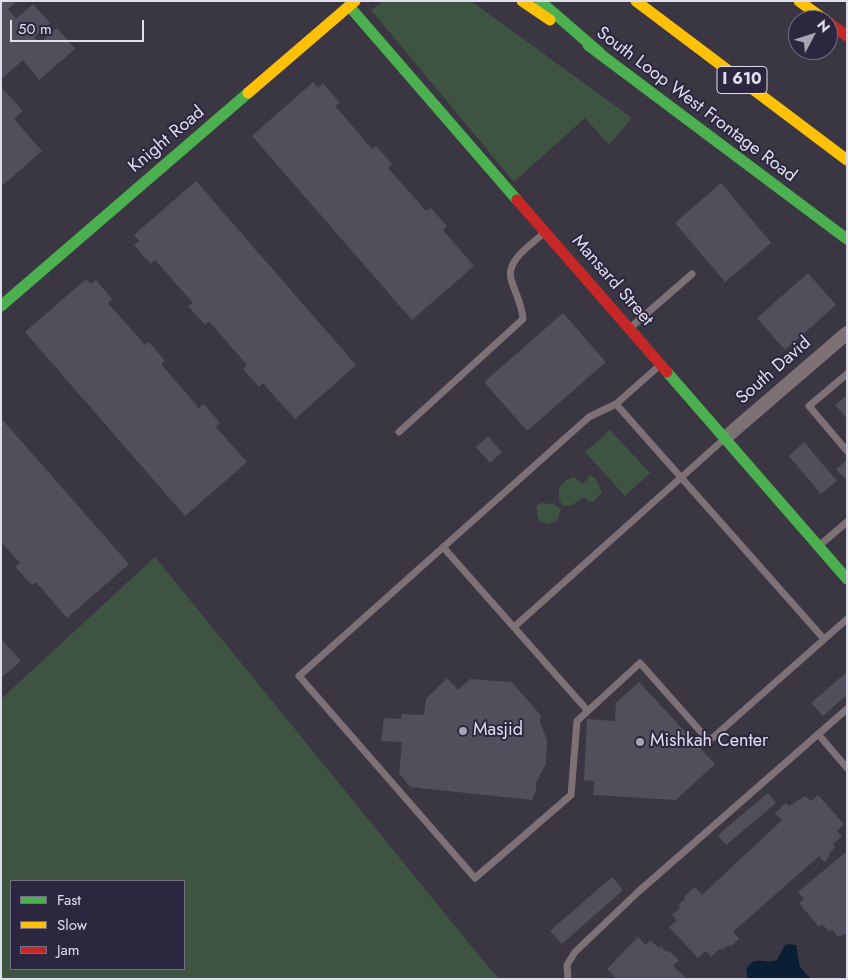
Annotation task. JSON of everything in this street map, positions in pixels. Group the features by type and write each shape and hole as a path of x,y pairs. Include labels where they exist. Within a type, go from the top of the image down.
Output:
{"main road":[{"name":"South Loop West Frontage Road","path":"522,1 600,53 847,240"},
{"path":"540,1 600,53"},
{"name":"I 610","path":"636,1 847,160"},
{"path":"799,1 811,10"},
{"name":"Mansard Street","path":"352,4 847,579"},
{"name":"Knight Road","path":"1,306 352,4"}],"street":[{"name":"South David","path":"725,438 844,339"}],"lane":[{"path":"399,432 523,320 522,305 510,277 513,264 546,231"},
{"path":"630,328 692,274"},
{"path":"661,364 616,404 589,417 298,676 475,878 571,795 577,721 640,663 709,741 847,619"},
{"path":"847,374 809,406 847,451"},
{"path":"616,404 824,639"},
{"path":"514,626 725,438"},
{"path":"819,546 847,522"},
{"path":"443,547 587,710"},
{"path":"568,979 567,965 575,952 638,892 847,709"},
{"path":"818,734 847,768"}],"green space":[{"path":"383,1 471,1 632,118 609,145 585,118 514,182 371,10"},
{"path":"610,430 650,473 625,496 585,452"},
{"path":"590,475 595,478 602,492 594,501 589,502 584,497 572,505 564,506 559,501 559,488 566,480 574,477 583,484"},
{"path":"540,503 553,504 561,509 557,521 548,524 539,521 536,507"},
{"path":"155,557 500,979 1,979 1,699"}],"water":[{"path":"785,945 796,945 800,967 811,979 748,979 746,970 752,962 777,960"}],"building":[{"path":"1,1 17,1 8,9 16,19 33,4 50,23 34,37 40,43 57,28 75,49 39,80 23,60 1,79"},
{"path":"313,82 318,88 323,83 340,103 335,106 372,149 376,146 392,164 388,168 426,211 431,208 447,226 443,230 474,266 412,320 252,136"},
{"path":"1,87 23,111 14,119 42,151 3,185 1,182"},
{"path":"196,181 356,365 295,419 263,383 259,387 243,369 247,365 209,321 205,325 188,306 193,303 155,260 151,264 134,245 139,241 134,235"},
{"path":"721,183 771,243 725,282 675,223"},
{"path":"808,273 836,305 785,350 757,318"},
{"path":"86,279 91,284 96,280 112,299 108,303 145,345 149,342 165,361 161,364 199,408 204,404 220,423 216,427 247,462 185,516 25,332"},
{"path":"563,313 606,362 527,431 484,382"},
{"path":"847,395 847,419 835,405"},
{"path":"1,418 129,564 67,618 36,582 32,585 15,567 20,563 1,542"},
{"path":"488,436 502,452 490,463 476,447"},
{"path":"804,442 837,481 821,494 789,456"},
{"path":"847,460 847,480 836,469"},
{"path":"1,639 21,661 1,678"},
{"path":"847,672 847,695 823,716 811,703"},
{"name":"Masjid","path":"447,678 458,690 470,679 512,682 541,716 540,722 547,740 546,764 536,783 536,790 532,800 410,787 399,773 402,742 381,741 384,718 401,719 402,714 424,715 426,699"},
{"name":"Mishkah Center","path":"639,682 715,764 676,800 593,795 594,781 584,780 587,719 615,721 616,703"},
{"path":"768,793 776,803 726,845 718,835"},
{"path":"818,795 844,824 837,831 842,836 833,844 835,847 829,854 830,856 824,862 819,856 733,932 739,939 730,947 729,945 722,950 720,949 711,957 706,951 698,958 669,927 677,920 672,915 681,907 678,905 695,887 702,895 782,820 775,813 786,803 789,806 805,796 811,801"},
{"path":"846,852 847,936 845,934 838,937 832,929 829,932 822,924 819,927 799,903 804,899 798,892"},
{"path":"612,877 623,890 562,944 550,931"},
{"path":"638,937 646,945 650,940 659,948 661,946 667,952 669,951 679,960 673,966 687,979 617,979 607,969"}],"traffic: fast":[{"path":"540,1 600,53"},
{"path":"349,6 517,200"},
{"path":"588,45 847,239"},
{"path":"1,306 248,93"},
{"path":"667,372 847,579"}],"traffic: slow":[{"path":"248,93 355,1"},
{"path":"522,1 550,20"},
{"path":"636,1 847,160"},
{"path":"799,1 811,10"}],"traffic: jam":[{"path":"838,29 847,36"},
{"path":"517,200 667,372"}],"place":[{"name":"Masjid","path":"463,731"},
{"name":"Mishkah Center","path":"640,742"}]}
